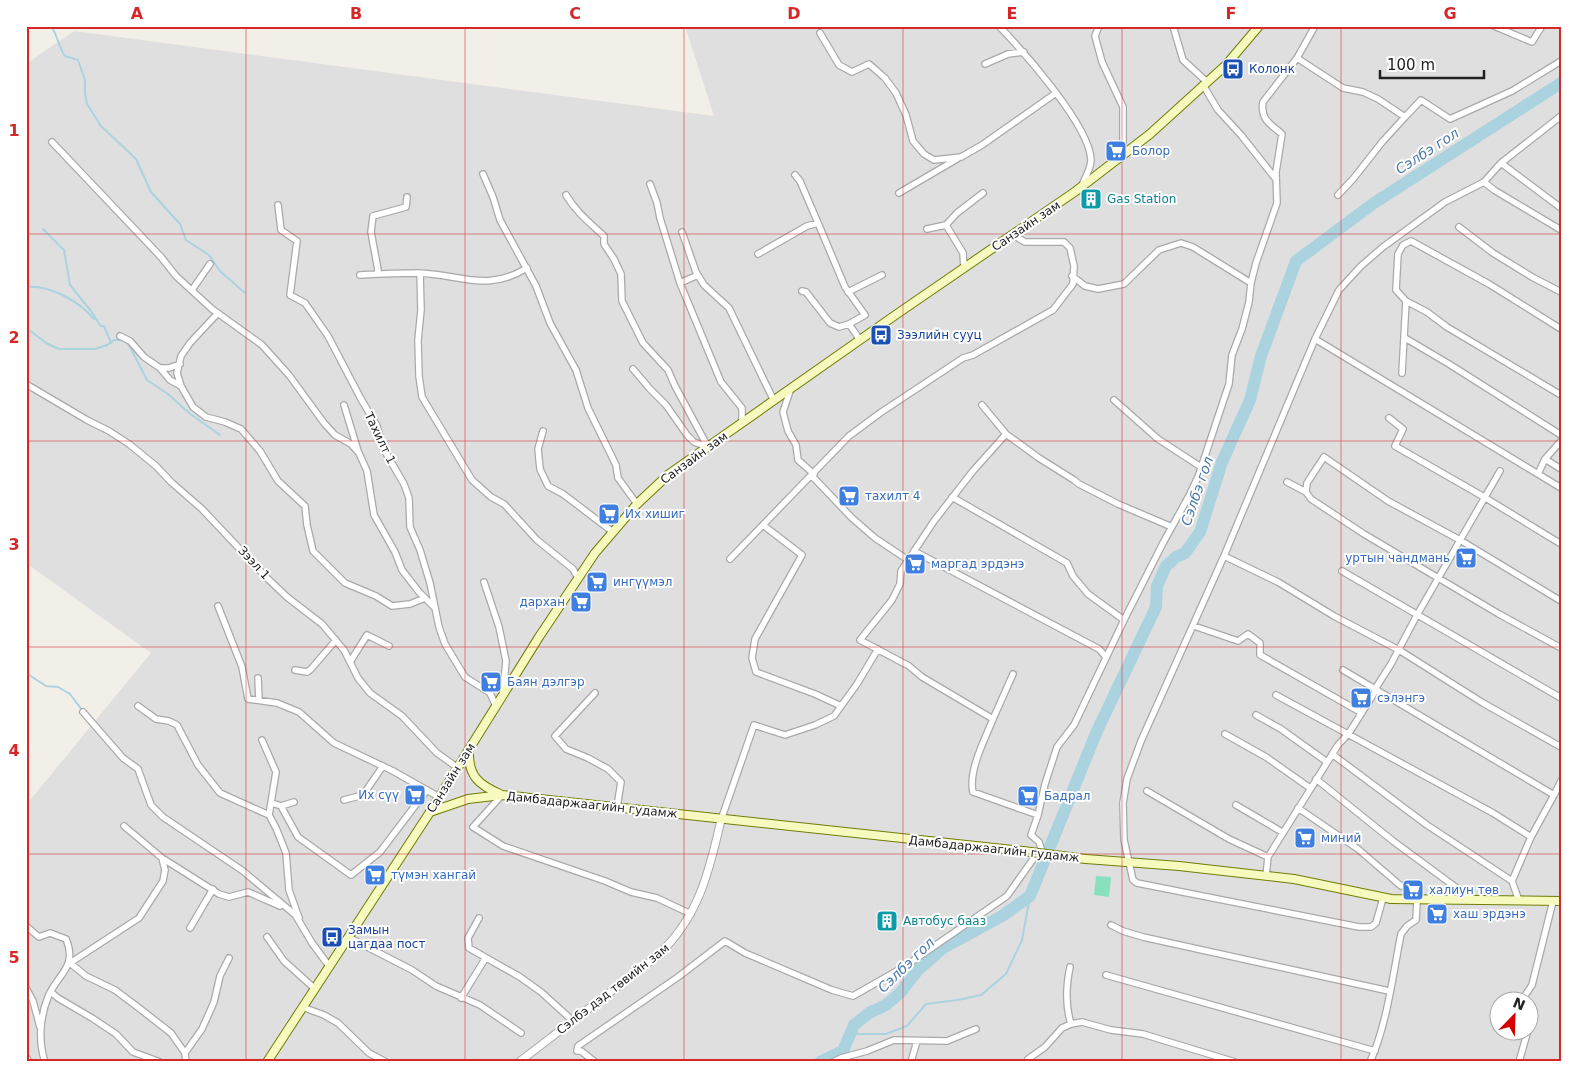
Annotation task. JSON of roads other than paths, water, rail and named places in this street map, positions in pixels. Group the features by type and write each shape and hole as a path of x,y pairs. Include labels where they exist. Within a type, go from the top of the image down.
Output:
{"main road":[{"name":"Санзайн зам","path":"267,1062 430,812 539,636 594,553 637,504 670,474 1082,187 1150,134 1226,65 1260,26"},
{"path":"469,749 469,761 475,778 502,795"},
{"name":"Дамбадаржаагийн гудамж","path":"430,812 468,799 502,795 1086,859 1294,879 1384,898 1557,901"}],"street":[{"path":"999,26 1024,52 1066,106 1089,144 1091,162 1082,187"},
{"path":"1099,26 1095,36 1102,62 1123,107 1123,155"},
{"path":"1173,26 1183,60 1205,84 1218,110 1242,135 1276,180"},
{"path":"595,1062 582,1051 577,1051 581,1044 678,977 726,941 739,950 771,964 832,990 853,996 904,967 1007,896 1041,848 1039,842 1031,834 1057,747 1074,725 1124,620 1190,494 1201,467 1228,384 1232,355 1250,302 1251,283 1277,203 1276,172 1282,134 1265,119 1262,110 1263,102 1297,58 1315,26"},
{"path":"1494,26 1532,42 1542,26"},
{"path":"820,33 839,65 852,72 869,64 885,78 899,100 913,141 924,154 934,160 961,157"},
{"path":"985,64 1008,54 1024,52"},
{"path":"1297,58 1343,88 1363,92 1378,99 1405,117"},
{"path":"1338,195 1420,100 1450,119 1512,91 1561,61"},
{"path":"899,192 938,168 982,145 1056,93"},
{"path":"1384,898 1376,923 1371,927 1359,927 1137,883 1133,880 1124,840 1123,803 1127,779 1141,741 1194,626 1315,339 1339,290 1361,266 1383,247 1445,202 1484,182 1501,163 1561,116"},
{"path":"52,142 161,257 176,276 218,314 262,345 289,375 335,435 351,444 359,453"},
{"path":"1501,163 1561,208"},
{"path":"483,174 494,197 500,220 527,268 545,307 550,323 576,370 588,408 616,465 618,478 637,504"},
{"path":"795,175 800,181 848,292 865,315 839,327 830,323 806,292 802,291"},
{"path":"1484,182 1561,230"},
{"path":"650,184 680,283 721,382 742,408 742,423"},
{"path":"926,229 946,224 983,193"},
{"path":"566,195 573,207 604,236 604,244 614,259 620,274 622,301 643,343 668,370 708,447"},
{"path":"377,274 378,270 371,232 373,216 406,207 407,197"},
{"name":"Тахилт 1","path":"278,205 281,230 297,241 290,294 305,303 328,336 377,426 383,448 404,484 409,498 410,527 420,550 430,583 434,607 445,644 465,677 490,693 496,706"},
{"path":"758,254 807,226 818,223"},
{"path":"946,224 963,253 964,268"},
{"path":"1459,227 1494,253 1532,277 1561,292"},
{"path":"682,232 698,275 704,285 729,308 774,401"},
{"path":"730,559 849,436 963,358 973,355 1053,310 1073,284 1074,266 1070,248 1064,242 1026,242 1013,235"},
{"path":"1561,329 1489,284 1411,241 1403,245 1398,254 1396,290 1406,301 1561,395"},
{"path":"1072,276 1086,286 1098,289 1124,284 1159,250 1181,243 1193,247 1251,283"},
{"path":"192,290 210,264"},
{"path":"360,275 420,273 480,282 494,281 527,268"},
{"path":"420,273 421,310 418,340 419,376 422,397 472,480 491,497 504,504 525,528 573,570 578,578"},
{"path":"680,283 698,275"},
{"path":"848,292 882,275"},
{"path":"1402,373 1406,301"},
{"path":"218,314 190,343 182,356 177,373 181,386 192,407 206,418 225,422 241,429 260,451 278,481 305,506 306,525 313,551 345,583 376,596 392,606 410,604 425,598"},
{"path":"849,324 860,340"},
{"path":"120,336 130,341 144,357 160,368 170,380 181,386"},
{"path":"1405,338 1561,435"},
{"path":"1315,339 1561,488"},
{"path":"160,368 169,368 180,364"},
{"path":"633,368 666,405 687,435 694,442 708,447"},
{"name":"Зээл 1","path":"26,384 109,431 129,444 156,466 202,509 267,578 287,597 322,624 344,650 358,678 370,693 402,716 437,753 458,768"},
{"path":"792,388 783,412 788,432 796,444 798,460 852,518 875,538 908,560"},
{"path":"1114,400 1158,439 1201,467"},
{"path":"344,405 359,453 367,471 374,515 396,552 402,570 419,592 434,607"},
{"path":"982,405 1006,434 1079,484 1118,504 1172,527"},
{"path":"1389,418 1403,430 1395,446 1561,544"},
{"path":"542,432 538,450 540,469 548,486 564,494 613,532"},
{"path":"993,720 922,677 909,666 860,640 892,600 900,584 901,571 952,497 1006,434"},
{"path":"1538,474 1545,459 1561,441"},
{"path":"1306,492 1308,483 1324,458 1388,502 1460,540 1561,601"},
{"path":"1545,459 1561,469"},
{"path":"1266,876 1268,857 1282,832 1376,690 1500,471"},
{"path":"1287,482 1306,492 1311,499 1364,534 1561,648"},
{"path":"952,497 1066,563 1073,576 1088,594 1124,620"},
{"path":"763,525 802,555 754,639 752,658 756,672 841,706"},
{"path":"914,551 1098,649 1106,657"},
{"path":"1224,556 1278,582 1334,616 1398,650 1483,703 1561,748"},
{"path":"1342,571 1561,698"},
{"path":"484,582 499,627 506,661 503,696"},
{"path":"218,606 242,667 248,699 277,703 299,712 334,743 383,766 439,797"},
{"path":"1194,626 1238,641 1248,634 1260,644 1260,655 1362,712"},
{"path":"350,662 367,635 389,646"},
{"path":"294,670 307,672 336,640"},
{"path":"721,820 754,725 785,735 815,725 834,716 878,650"},
{"path":"1343,670 1554,795"},
{"path":"1013,674 977,761 971,785 973,792 1038,815"},
{"path":"258,678 258,700"},
{"path":"595,693 555,736 566,749 608,769 621,782 617,807"},
{"path":"1276,694 1493,813 1531,837"},
{"path":"138,706 156,719 169,721 177,725 198,765 220,793 268,815 276,828 286,853 289,890 298,918 312,943 329,966"},
{"path":"83,712 123,758 138,769 151,805 164,817 243,871 298,918"},
{"path":"1256,716 1281,729 1327,762"},
{"path":"1225,734 1266,757 1310,788"},
{"path":"262,740 276,772 272,804 268,815"},
{"path":"1332,754 1427,825 1512,881 1519,901"},
{"path":"344,800 363,795 383,766"},
{"path":"1316,780 1393,841 1473,900"},
{"path":"1512,881 1531,837 1561,781"},
{"path":"281,806 298,838 351,875 380,852 427,790"},
{"path":"1147,791 1229,838 1268,857"},
{"path":"502,795 472,827 503,846 605,881 631,892 657,898 691,914"},
{"path":"272,804 281,806 294,802"},
{"path":"1236,805 1282,832"},
{"path":"1298,808 1358,849 1401,886"},
{"name":"Сэлбэ дэд төвийн зам","path":"519,1062 660,954 678,934 691,914 706,879 721,820"},
{"path":"124,826 162,858 225,896 248,892 288,910 298,918"},
{"path":"40,1030 48,996 70,963 139,918 163,881 166,870 162,858"},
{"path":"190,928 212,889"},
{"path":"1370,1062 1375,1051 1390,991 1401,934 1407,926 1416,920 1417,900"},
{"path":"1529,990 1532,985 1557,901"},
{"path":"479,918 468,938 469,948 485,959 520,977 541,992 573,1021"},
{"path":"1111,925 1143,937 1390,991"},
{"path":"26,926 39,937 50,933 66,939 70,948 70,963"},
{"path":"267,937 284,961 314,988"},
{"path":"348,938 412,970 436,986 480,1005 521,1033"},
{"path":"185,1053 202,1029 214,1002 220,976 229,958"},
{"path":"461,998 485,959"},
{"path":"70,963 86,976 115,990 171,1033 185,1053 186,1062"},
{"path":"1070,967 1066,985 1068,1013 1071,1024"},
{"path":"1106,975 1375,1051"},
{"path":"26,988 33,1001 45,1062"},
{"path":"51,992 116,1034 133,1052 160,1062"},
{"path":"302,1007 324,1015 338,1023 369,1053 386,1062"},
{"path":"1028,1059 1045,1047 1062,1028 1082,1022 1111,1030 1143,1034 1235,1062"},
{"path":"833,1062 894,1040 947,1041 976,1029"},
{"path":"1519,1062 1525,1040"},
{"path":"911,1062 917,1041"}],"waterway":[{"path":"51,26 65,56 78,60 85,80 87,104 101,126 136,159 151,192 180,224 186,240 209,255 220,271 245,293"},
{"name":"Сэлбэ гол","path":"820,1062 843,1051 854,1025 869,1013 886,1005 900,993 918,970 943,948 1002,916 1030,896 1097,731 1156,607 1157,586 1166,566 1176,557 1185,553 1200,532 1222,462 1250,400 1261,356 1296,261 1374,203 1561,83"},
{"path":"43,229 64,250 70,285 100,325"},
{"path":"26,287 44,288 54,291 81,306 94,319"},
{"path":"101,326 104,326 111,343"},
{"path":"26,329 46,343 59,349 95,349 107,345 114,340 123,340"},
{"path":"128,343 147,380 220,435"},
{"path":"26,673 46,686 58,687 70,694 82,710"},
{"path":"850,1034 886,1034 907,1026 926,1004 981,995 1006,974 1022,940 1030,896"}],"place":[{"name":"Колонк","path":"1233,69"},
{"name":"Болор","path":"1116,151"},
{"name":"Gas Station","path":"1091,199"},
{"name":"Зээлийн сууц","path":"881,335"},
{"name":"тахилт 4","path":"849,496"},
{"name":"Их хишиг","path":"609,514"},
{"name":"уртын чандмань","path":"1466,558"},
{"name":"маргад эрдэнэ","path":"915,564"},
{"name":"ингүүмэл","path":"597,582"},
{"name":"дархан","path":"581,602"},
{"name":"Баян дэлгэр","path":"491,682"},
{"name":"сэлэнгэ","path":"1361,698"},
{"name":"Их сүү","path":"415,795"},
{"name":"Бадрал","path":"1028,796"},
{"name":"миний","path":"1305,838"},
{"name":"түмэн хангай","path":"375,875"},
{"name":"халиун төв","path":"1413,890"},
{"name":"хаш эрдэнэ","path":"1437,914"},
{"name":"Автобус бааз","path":"887,921"},
{"name":"Замын цагдаа пост","path":"332,937"}]}
